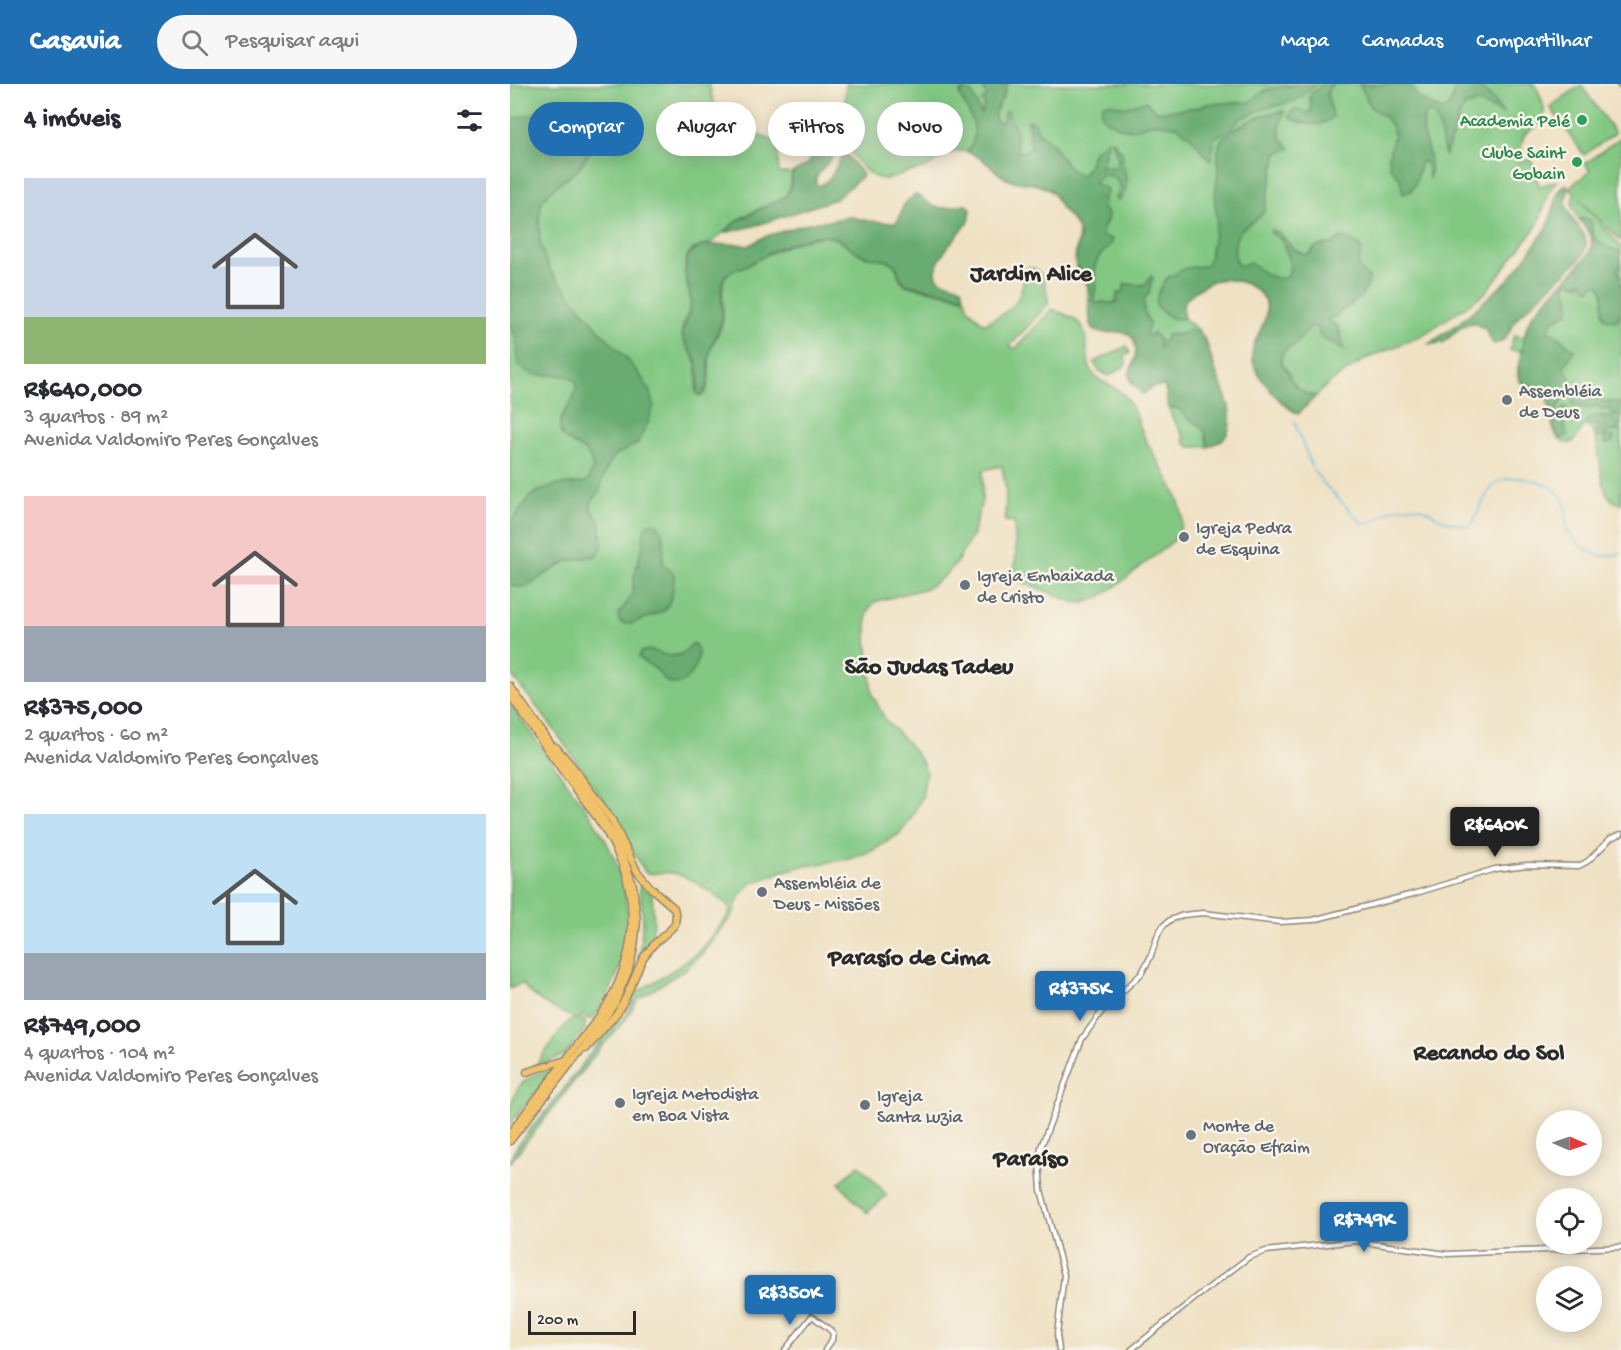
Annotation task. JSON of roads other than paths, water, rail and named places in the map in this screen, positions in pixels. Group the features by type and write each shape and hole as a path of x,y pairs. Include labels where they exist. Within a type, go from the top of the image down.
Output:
{"highway":[{"path":"510,686 620,847 633,885 637,921 629,969 610,1010 510,1141"},
{"path":"510,695 610,839 621,862 630,897 631,933 623,973 607,1006 510,1133"},
{"path":"545,736 561,751 612,820 637,871 657,894 674,908 676,916 672,928 642,958 617,1013 550,1090"},
{"path":"527,1072 566,1060"}],"street":[{"path":"1059,1350 1057,1334 1064,1275 1041,1190 1039,1161 1041,1147 1082,1040 1102,1011 1141,974 1164,925 1179,916 1198,914 1274,922 1313,920 1413,894 1495,869 1527,865 1579,866 1588,861 1611,838 1621,834"},
{"path":"1131,1350 1249,1257 1266,1251 1355,1241 1447,1254 1621,1247"},
{"path":"785,1350 812,1316 833,1333 832,1340 825,1350"}],"waterway":[{"path":"1294,421 1313,470 1361,522 1371,522 1394,509 1415,507 1426,510 1448,522 1468,526 1473,522 1484,498 1499,481 1528,479 1547,485 1560,495 1565,505 1568,532 1584,548 1594,554 1604,556 1621,553"}],"place":[{"name":"Academia Pelé","path":"1582,120"},
{"name":"Clube Saint Gobain","path":"1577,162"},
{"name":"Assembléia de Deus","path":"1507,400"},
{"name":"Igreja Pedra de Esquina","path":"1184,537"},
{"name":"Igreja Embaixada de Cristo","path":"965,585"},
{"name":"Assembléia de Deus - Missões","path":"762,892"},
{"name":"Igreja Metodista em Boa Vista","path":"620,1103"},
{"name":"Igreja Santa Luzia","path":"865,1105"},
{"name":"Monte de Oração Efraim","path":"1191,1135"}],"district":[{"name":"Jardim Alice","path":"1031,272"},
{"name":"São Judas Tadeu","path":"929,665"},
{"name":"Parasío de Cima","path":"909,956"},
{"name":"Recando do Sol","path":"1489,1051"},
{"name":"Paraíso","path":"1031,1157"}]}
